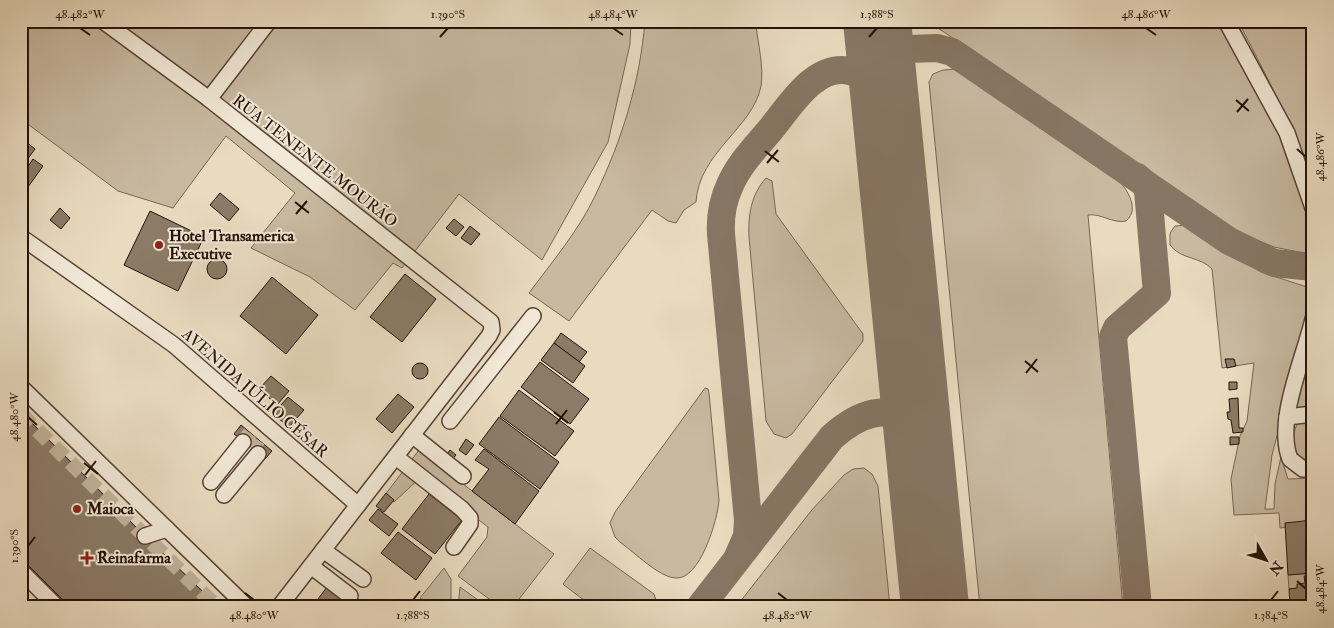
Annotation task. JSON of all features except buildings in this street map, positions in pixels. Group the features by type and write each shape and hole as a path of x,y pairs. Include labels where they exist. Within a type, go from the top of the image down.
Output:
{"street":[{"name":"RUA TENENTE MOURÃO","path":"103,21 209,100 486,317 493,326 489,336 449,388"},
{"path":"209,100 269,21"},
{"path":"1226,21 1287,133 1313,208"},
{"name":"AVENIDA JÚLIO CÉSAR","path":"21,237 174,345 256,436 342,491 358,505"},
{"path":"450,422 533,316"},
{"path":"1313,319 1287,417 1286,438 1290,459 1303,468 1313,468"},
{"path":"21,387 247,607"},
{"path":"279,607 449,388 465,402"},
{"path":"1287,417 1313,414"},
{"path":"412,435 463,476"},
{"path":"256,436 215,486 256,436"},
{"path":"396,457 462,508 470,518 470,524 454,547"},
{"path":"342,491 358,493 372,487"},
{"path":"145,536 167,529"},
{"path":"323,550 363,580"},
{"path":"311,566 350,596"},
{"path":"21,571 57,607"}],"shaded area":[{"path":"28,21 631,21 630,44 608,142 542,260 459,194 402,268 393,263 355,310 310,277 251,248 295,193 226,136 173,208 118,191 21,119 21,34"},
{"path":"645,21 784,21 756,25 762,71 761,86 756,101 748,115 706,169 699,184 696,202 684,210 676,223 668,221 652,210 569,321 529,293 565,246 589,209 614,154 634,88 643,44"},
{"path":"916,21 1218,21 1276,122 1313,231 1313,255 1274,247 1237,232 944,32 931,24"},
{"path":"1238,21 1313,21 1313,188 1289,124"},
{"path":"956,69 1112,174 1130,196 1132,210 1126,221 1121,222 1088,215 1123,607 980,607 929,82 933,74 943,70"},
{"path":"766,178 772,181 776,214 863,334 863,341 792,434 786,438 774,434 766,421 749,237 751,206 757,191"},
{"path":"1189,225 1261,272 1313,289 1306,325 1272,455 1265,509 1274,509 1275,484 1281,457 1288,479 1313,478 1313,524 1280,528 1279,513 1234,515 1231,479 1240,436 1247,421 1254,363 1222,368 1212,269 1202,262 1174,250 1170,245 1170,233 1175,226"},
{"path":"1313,349 1313,410 1297,411 1295,407"},
{"path":"705,388 708,389 709,393 719,500 718,509 706,547 693,569 685,576 670,577 662,574 621,543 615,537 610,523 615,512"},
{"path":"1310,420 1313,463 1303,464 1294,449 1293,438 1299,421"},
{"path":"419,450 554,554 513,607 500,607 458,576 487,537 488,527 421,477 394,502 385,495"},
{"path":"864,468 872,474 878,486 890,607 736,607 811,511 844,475 853,469"},
{"path":"590,548 654,594 658,607 593,607 564,585"},
{"path":"444,568 451,579 451,607 432,607 420,598"},
{"path":"1313,573 1313,586 1289,589 1288,575"},
{"path":"460,587 485,605 484,607 458,607"}],"taxiway":[{"path":"880,50 937,48 952,52 1229,241 1274,263 1313,267"},
{"path":"737,559 747,536 748,520 721,234 724,203 734,177 748,156 804,88 826,73 837,70 850,71 864,77 878,92 886,112"},
{"path":"1137,177 1145,184 1148,191 1157,293 1117,328 1113,337 1138,607"},
{"path":"700,607 832,437 852,422 884,412 906,418 917,426"}],"runway":[{"path":"877,21 935,607"}],"tunnel":[{"path":"21,414 217,607"},
{"path":"243,442 250,433"},
{"path":"252,449 258,440"}],"place":[{"name":"Hotel Transamerica Executive","path":"159,245"},
{"name":"Maioca","path":"77,509"},
{"name":"Reinafarma","path":"87,558"}]}
